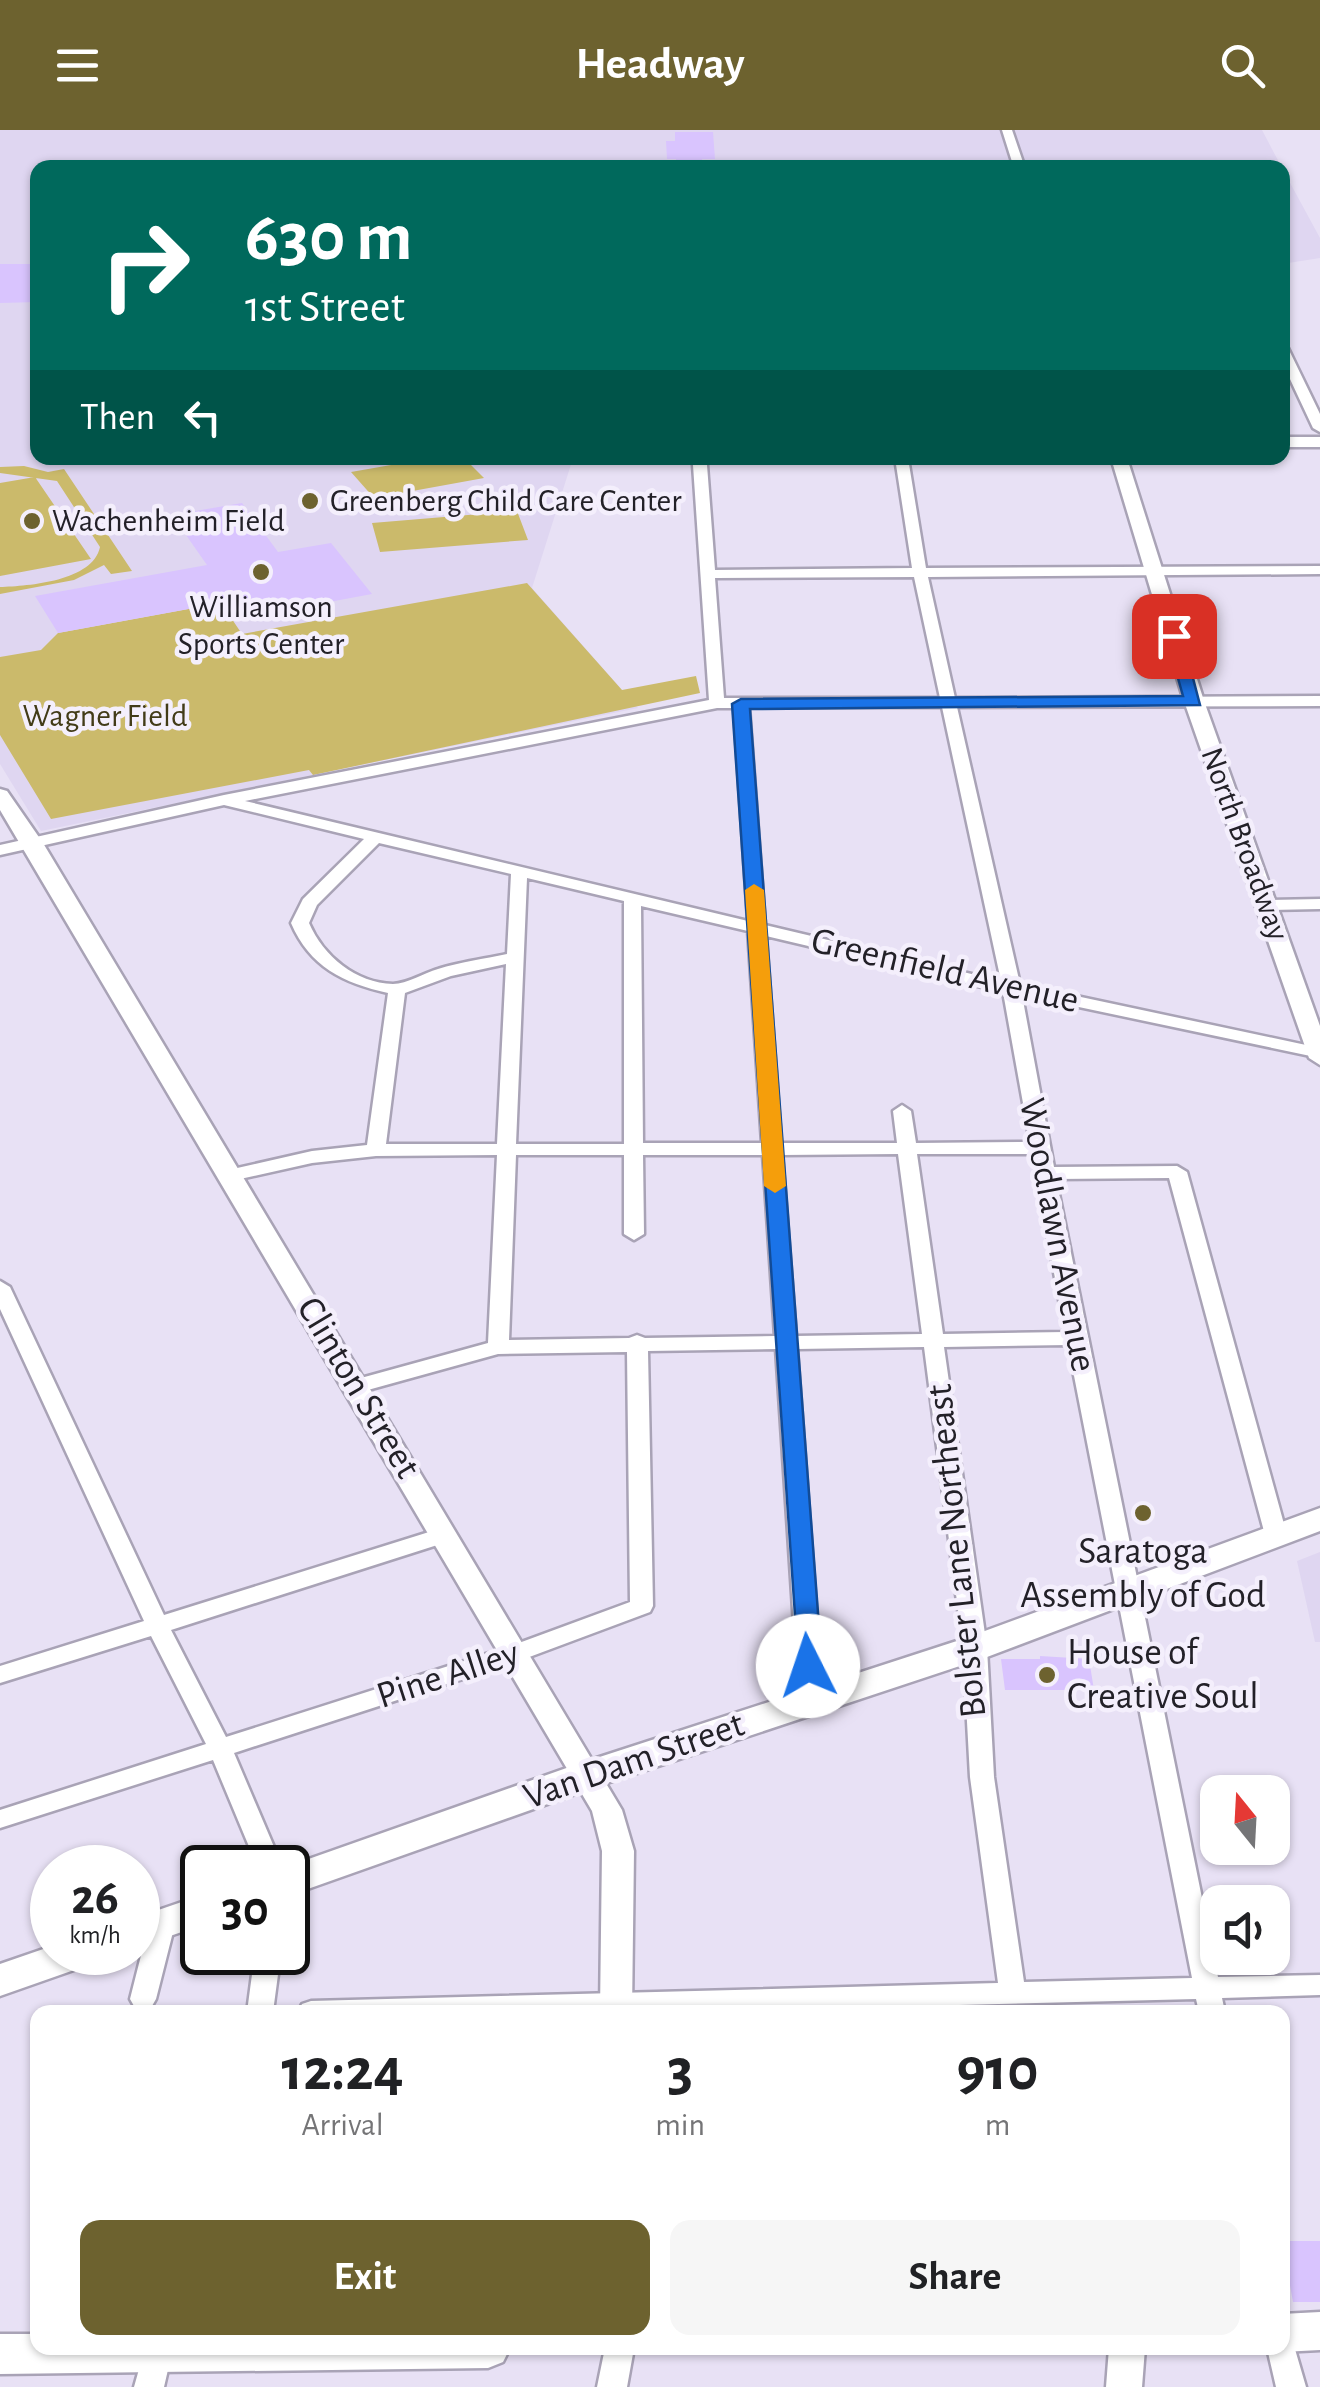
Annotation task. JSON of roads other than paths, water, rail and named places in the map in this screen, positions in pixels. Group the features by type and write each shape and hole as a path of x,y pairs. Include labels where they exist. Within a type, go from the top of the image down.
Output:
{"main road":[{"name":"Van Dam Street","path":"310,1873 588,1775 976,1648 1320,1518"},
{"path":"0,1980 30,1970"},
{"path":"1290,2333 1320,2331"},
{"path":"0,2354 154,2368 196,2355"}],"street":[{"path":"1007,130 1017,160"},
{"path":"1290,365 1320,428"},
{"path":"1290,442 1320,442"},
{"path":"700,465 717,702"},
{"name":"Woodlawn Avenue","path":"902,465 946,702 1010,988 1123,1592 1209,2000"},
{"name":"North Broadway","path":"1121,465 1194,701 1320,1055"},
{"path":"708,574 1320,570"},
{"path":"0,850 224,800 717,702 1320,701"},
{"path":"741,704 811,1702"},
{"name":"Clinton Street","path":"0,795 231,1175 607,1810 618,1851 616,2005"},
{"name":"Greenfield Avenue","path":"224,800 1010,988 1320,1055"},
{"path":"375,837 309,903 300,923 306,943 320,961 344,975 397,990 446,972 515,957"},
{"path":"498,1347 519,872"},
{"path":"632,898 634,1234"},
{"path":"1267,905 1320,904"},
{"path":"376,1150 397,990"},
{"name":"Bolster Lane Northeast","path":"902,1111 976,1648 976,1711 988,1842 1012,1992"},
{"path":"231,1175 312,1157 376,1150 1040,1148"},
{"path":"1045,1173 1178,1172 1276,1534"},
{"path":"0,1286 157,1625 220,1748 261,1845"},
{"path":"357,1386 498,1347 1077,1338"},
{"name":"Pine Alley","path":"0,1819 516,1652 642,1606 636,1342"},
{"path":"0,1675 445,1534"},
{"path":"143,1999 145,1975"},
{"path":"261,2005 265,1975"},
{"path":"690,2005 1012,1992 1209,2000 1320,1984"},
{"path":"612,2387 619,2355"},
{"path":"1124,2387 1126,2355"},
{"path":"1284,2355 1291,2387"}],"place":[{"name":"Greenberg Child Care Center","path":"310,501"},
{"name":"Wachenheim Field","path":"32,521"},
{"name":"Williamson Sports Center","path":"261,572"},
{"name":"Saratoga Assembly of God","path":"1143,1513"},
{"name":"House of Creative Soul","path":"1047,1675"}],"park label":[{"name":"Wagner Field","path":"105,716"}]}
